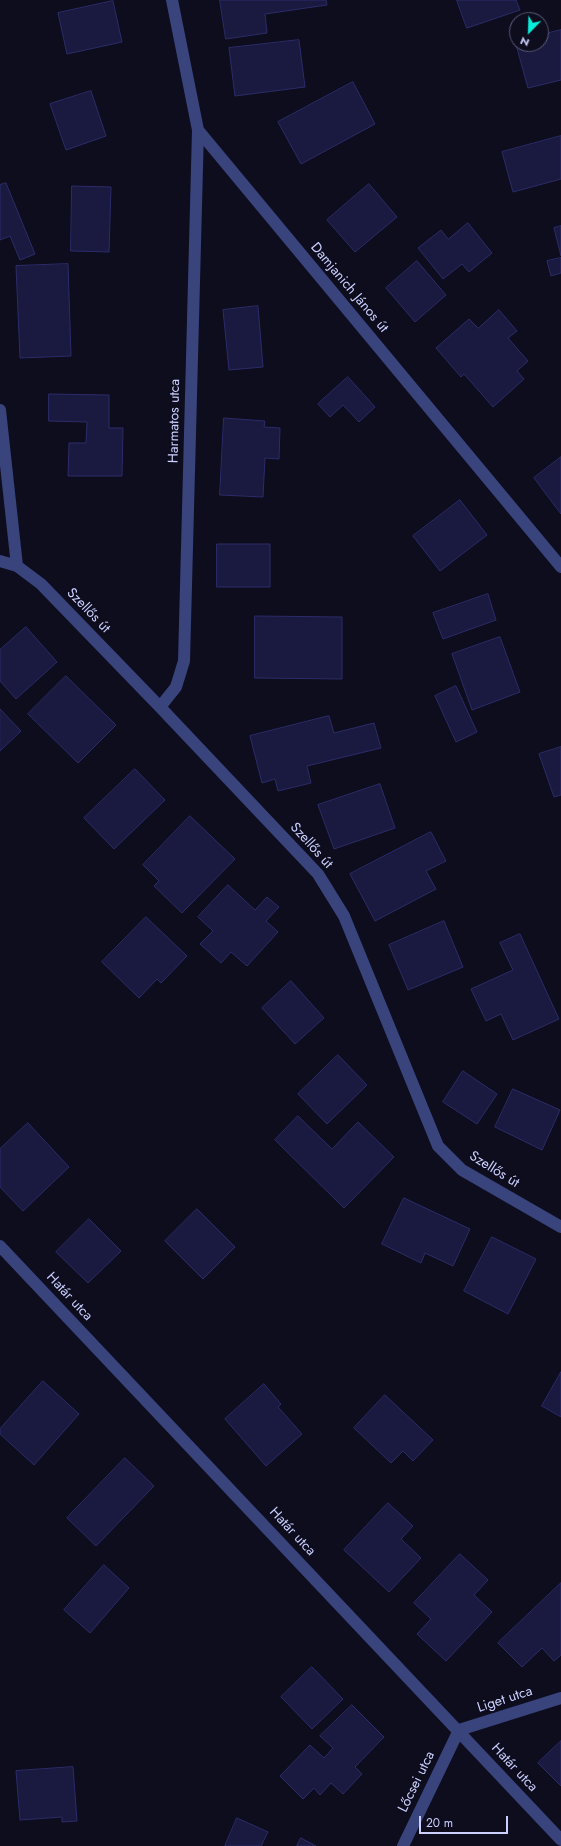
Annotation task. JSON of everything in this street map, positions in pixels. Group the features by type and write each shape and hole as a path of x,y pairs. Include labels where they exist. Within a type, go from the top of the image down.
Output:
{"street":[{"name":"Damjanich János út","path":"172,0 198,130 561,567"},
{"name":"Harmatos utca","path":"160,707 176,687 184,661 198,130"},
{"path":"0,410 17,566"},
{"name":"Szellős út","path":"0,562 17,566 40,584 160,707 318,874 344,916 438,1146 462,1170 561,1227"},
{"name":"Határ utca","path":"0,1246 459,1730 561,1840"},
{"name":"Liget utca","path":"459,1730 561,1698"},
{"name":"Lőcsei utca","path":"403,1846 459,1730"}],"building":[{"path":"220,0 326,0 327,5 265,14 267,33 226,39"},
{"path":"457,0 516,0 520,10 509,12 509,14 467,28"},
{"path":"113,1 122,42 67,54 58,13"},
{"path":"561,30 561,80 528,88 518,52 549,52 549,33"},
{"path":"299,40 305,87 235,96 229,48"},
{"path":"353,82 375,124 301,164 278,122"},
{"path":"91,91 106,136 66,150 50,104"},
{"path":"561,136 561,179 513,192 502,152"},
{"path":"6,183 35,254 20,260 10,236 0,240 0,185"},
{"path":"369,184 397,217 355,252 327,220"},
{"path":"72,186 111,187 109,252 71,251"},
{"path":"468,223 492,253 469,272 462,264 443,279 418,248 441,230 448,239"},
{"path":"561,226 561,256 554,228"},
{"path":"561,258 561,273 551,276 547,261"},
{"path":"417,261 446,295 415,322 386,288"},
{"path":"68,264 71,356 20,358 16,266"},
{"path":"258,306 263,367 229,370 223,310"},
{"path":"499,310 517,331 508,338 528,361 517,371 524,379 493,407 464,374 461,377 436,348 469,319 478,328"},
{"path":"348,377 375,407 359,422 343,405 330,417 318,404"},
{"path":"49,394 109,395 109,428 123,428 122,476 68,476 69,443 86,443 87,422 49,421"},
{"path":"224,418 265,421 264,427 280,428 279,459 265,458 263,497 220,495"},
{"path":"561,457 561,514 534,478"},
{"path":"460,500 487,535 440,571 413,536"},
{"path":"217,544 270,544 270,587 217,587"},
{"path":"488,594 496,620 443,639 433,613"},
{"path":"255,616 342,617 342,679 255,678"},
{"path":"26,627 57,662 16,699 0,681 0,650"},
{"path":"500,637 520,692 472,710 452,654"},
{"path":"66,676 116,725 78,763 28,714"},
{"path":"456,686 477,732 456,742 435,696"},
{"path":"0,709 21,731 0,751"},
{"path":"329,716 334,733 374,723 381,748 307,766 311,783 278,791 275,779 262,783 250,736"},
{"path":"561,747 561,795 554,797 539,754"},
{"path":"135,769 165,800 114,849 84,818"},
{"path":"380,784 395,828 334,849 318,805"},
{"path":"190,816 235,859 182,913 154,886 159,881 143,865"},
{"path":"431,832 446,861 426,871 436,889 375,921 350,874"},
{"path":"228,885 255,910 267,897 279,907 266,921 278,932 247,966 231,952 221,963 200,944 213,931 198,917"},
{"path":"146,917 187,956 161,983 157,979 139,998 102,962"},
{"path":"444,921 463,967 408,990 389,945"},
{"path":"520,934 559,1019 513,1040 501,1014 486,1021 471,989 513,970 500,943"},
{"path":"291,981 324,1018 295,1044 262,1008"},
{"path":"338,1055 367,1085 327,1124 298,1094"},
{"path":"463,1071 497,1094 477,1124 443,1102"},
{"path":"513,1089 560,1110 542,1150 495,1127"},
{"path":"298,1116 332,1149 358,1122 394,1157 344,1208 275,1140"},
{"path":"28,1123 69,1167 23,1211 0,1187 0,1149"},
{"path":"404,1198 470,1229 453,1266 425,1253 421,1263 382,1244"},
{"path":"197,1209 235,1247 203,1279 165,1241"},
{"path":"89,1219 121,1251 88,1283 56,1252"},
{"path":"492,1237 536,1259 508,1314 464,1291"},
{"path":"561,1372 561,1417 542,1406"},
{"path":"43,1381 79,1414 34,1465 0,1434 0,1429"},
{"path":"264,1384 281,1404 278,1407 302,1434 266,1466 225,1419"},
{"path":"385,1395 433,1440 413,1461 403,1451 391,1463 354,1428"},
{"path":"125,1458 154,1486 96,1546 67,1518"},
{"path":"388,1503 413,1526 401,1539 421,1558 389,1592 344,1550"},
{"path":"460,1554 488,1580 474,1595 492,1612 446,1661 417,1634 431,1619 414,1603"},
{"path":"104,1565 129,1588 90,1633 64,1610"},
{"path":"561,1583 561,1655 554,1661 542,1648 522,1667 498,1643"},
{"path":"312,1667 343,1699 312,1729 281,1697"},
{"path":"352,1705 384,1737 355,1767 362,1774 343,1794 331,1783 320,1795 314,1788 303,1799 280,1776 310,1745 324,1758 333,1748 320,1736"},
{"path":"561,1741 561,1786 538,1763"},
{"path":"73,1767 77,1821 62,1822 62,1817 20,1820 16,1771"},
{"path":"237,1818 268,1832 261,1846 225,1846"},
{"path":"301,1838 316,1846 297,1846"}]}
